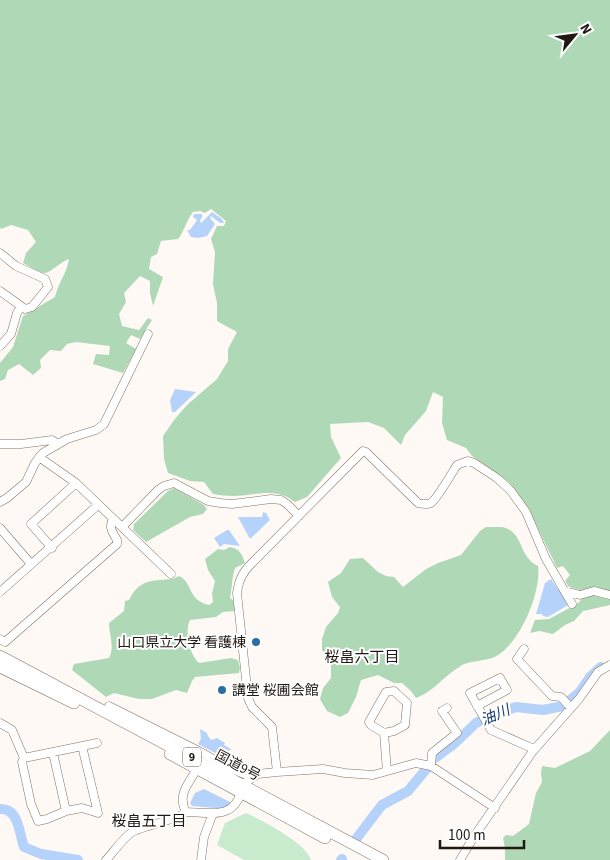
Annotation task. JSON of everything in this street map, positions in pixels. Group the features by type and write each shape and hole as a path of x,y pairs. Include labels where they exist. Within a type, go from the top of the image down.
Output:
{"highway":[{"name":"国道9号","path":"0,656 383,860"},
{"name":"国道9号","path":"0,667 98,715 197,769 245,785 366,860"}],"street":[{"path":"0,253 16,266 45,279 48,287 32,307 25,308 0,292"},
{"path":"0,346 11,334 17,313 22,306"},
{"path":"0,502 26,482 39,458 67,439 96,430 104,424 148,334"},
{"path":"0,444 21,444 52,440 58,444"},
{"path":"277,772 272,728 252,707 248,698 237,593 239,581 242,573 363,451 418,503 422,504 434,501 458,465 468,461 497,478 511,491 520,503 531,522 546,559 572,604"},
{"path":"39,458 76,484 171,574"},
{"path":"122,527 158,490 174,483 202,499 220,503 280,500 299,516"},
{"path":"52,548 31,524 76,484"},
{"path":"0,592 52,548 98,505"},
{"path":"0,639 5,642 117,544 117,540 111,530 110,523 113,519"},
{"path":"0,528 31,564"},
{"path":"565,591 580,595 594,592 610,595"},
{"path":"509,663 517,659 524,649"},
{"path":"517,659 552,696 561,697 571,708"},
{"path":"460,860 534,749 571,708 598,672 610,665"},
{"path":"477,706 506,690 500,678 470,694 477,706 491,730 534,749"},
{"path":"386,692 394,692 407,703 405,725 384,734 371,726 369,722 386,692"},
{"path":"109,706 229,768 245,785"},
{"path":"431,766 432,753 457,732 442,711"},
{"path":"0,723 12,730 24,758 22,762 38,821 66,811 82,808 98,813 82,746"},
{"path":"384,734 387,771"},
{"path":"24,758 97,743"},
{"path":"53,753 66,811"},
{"path":"106,860 131,832 171,818 180,817 186,812 227,812 236,803 245,785 258,774 323,769 373,775 416,763 431,766 495,808"},
{"path":"186,812 181,803 184,791 197,769"},
{"path":"201,860 204,837 214,813"}],"green space":[{"path":"0,0 610,0 610,605 583,611 574,621 553,634 539,631 530,633 535,620 549,619 577,604 584,597 580,590 569,587 565,581 570,575 563,566 557,568 528,508 510,483 472,456 466,448 447,440 442,423 443,397 433,392 426,411 405,435 401,445 384,428 368,422 330,424 331,437 341,458 307,497 295,502 288,497 273,493 241,496 213,494 204,482 190,481 168,473 164,459 163,436 187,405 217,379 228,361 228,349 237,332 217,321 217,303 213,284 215,252 211,239 217,226 224,226 226,221 211,209 205,213 200,211 193,212 178,239 161,241 157,254 151,257 149,269 163,277 153,306 150,281 140,276 124,293 126,302 119,314 122,326 139,330 148,318 152,320 140,339 131,335 126,343 136,349 123,373 93,364 96,354 109,355 110,346 76,342 67,344 61,351 50,350 40,360 41,368 33,375 19,364 8,370 5,379 0,381 0,363 13,347 23,316 55,297 69,259 45,273 37,271 23,263 26,253 36,242 28,230 11,225 1,229 0,227"},
{"path":"174,488 204,505 207,509 203,514 190,517 146,542 133,530 134,524 168,491"},
{"path":"486,527 502,527 509,530 518,539 531,562 538,566 536,590 532,604 519,632 511,643 502,653 492,658 463,665 428,692 416,698 402,683 394,683 378,675 361,680 356,697 348,713 340,717 327,711 320,699 323,688 331,678 331,662 322,650 322,639 326,627 338,613 340,607 332,597 328,582 341,573 350,559 363,558 378,572 394,577 403,587 426,569 461,555 480,531"},
{"path":"230,547 240,552 245,563 235,568 233,575 230,598 235,603 235,611 223,612 216,617 190,620 188,637 193,655 199,663 231,658 238,660 239,673 195,677 187,693 176,690 152,699 139,699 114,693 106,697 72,670 74,664 109,658 112,645 109,623 124,611 125,601 129,600 135,591 145,583 172,579 179,576 187,582 194,595 202,603 209,605 213,602 212,594 215,581 208,570 205,559 218,549 224,550"},
{"path":"610,730 610,860 505,860 503,838 506,835 513,836 529,824 536,793 542,782 542,766 555,768 590,751"},
{"path":"246,813 293,840 308,854 311,860 244,860 217,845 225,823"}],"water":[{"path":"212,212 222,219 224,223 220,223 211,216 210,218 215,224 207,236 191,237 187,230 190,230 197,220 193,217 194,214 202,214 201,223"},
{"path":"175,389 196,392 175,412 172,412 170,400"},
{"path":"263,512 266,513 270,520 250,539 238,517 262,517"},
{"path":"229,530 240,546 224,544 220,547 214,538"},
{"path":"551,579 559,591 561,591 568,605 548,617 536,614 545,583"},
{"path":"200,729 207,733 211,740 217,738 231,749 229,751 222,747 219,755 198,744 201,739"},
{"path":"204,789 232,803 225,809 192,806 190,803 195,793"}],"waterway":[{"name":"油川","path":"435,758 455,743 476,723 488,717 516,707 543,710 563,706 579,693 590,677 601,667"},
{"name":"油川","path":"356,839 382,805 408,791 428,767"},
{"name":"油川","path":"0,809 6,810 15,817 24,847 41,854 78,860"}],"place":[{"name":"山口県立大学 看護棟","path":"256,642"},
{"name":"講堂 桜圃会館","path":"222,690"}],"district":[{"name":"桜畠六丁目","path":"362,657"},
{"name":"桜畠五丁目","path":"149,821"}]}
